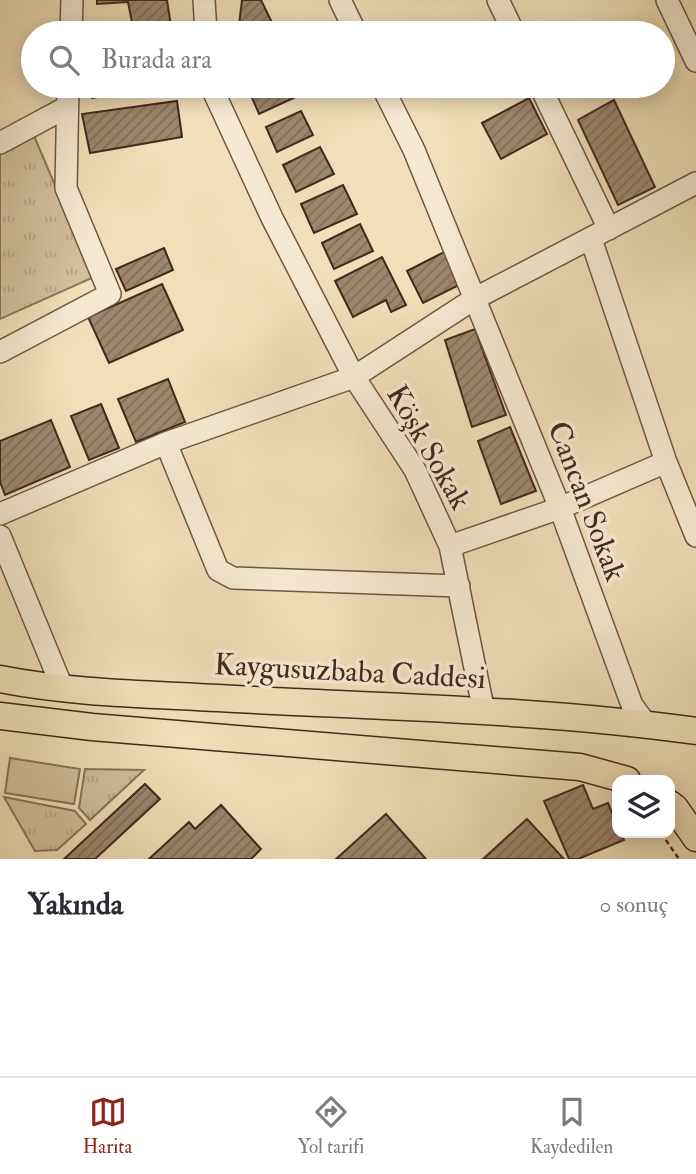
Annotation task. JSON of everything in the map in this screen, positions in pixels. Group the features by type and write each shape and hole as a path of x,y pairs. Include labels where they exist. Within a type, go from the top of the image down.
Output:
{"main road":[{"name":"Kaygusuzbaba Caddesi","path":"0,679 110,692 484,712 646,724 696,731"},
{"path":"0,716 92,727 580,767 612,776"},
{"path":"675,802 696,800"},
{"path":"675,808 696,838"}],"street":[{"path":"71,21 72,0"},
{"path":"204,0 205,21"},
{"path":"340,0 350,21"},
{"path":"498,0 508,21"},
{"path":"667,0 696,61"},
{"path":"0,143 65,98"},
{"path":"0,352 110,294 66,188 68,98"},
{"name":"Köşk Sokak","path":"217,98 272,218 354,377 415,470 450,546 484,712"},
{"name":"Cancan Sokak","path":"388,98 414,150 560,508 632,705 646,724"},
{"path":"545,98 600,234 666,462 696,536"},
{"path":"0,514 166,443 354,377 474,299 696,183"},
{"path":"166,443 218,569 233,578 459,586"},
{"path":"450,546 560,508 666,462"},
{"path":"0,536 62,687"}],"path":[{"path":"664,838 679,859"}],"green space":[{"path":"32,131 94,277 0,319 0,148"},
{"path":"10,758 80,769 74,804 5,793"},
{"path":"85,769 144,770 90,820 79,808"},
{"path":"4,797 75,811 86,824 57,850 35,851"}],"building":[{"path":"97,0 167,0 170,21 132,21 128,2 97,4"},
{"path":"242,0 261,0 271,21 239,21"},
{"path":"252,98 294,98 259,114"},
{"path":"529,98 547,134 501,159 482,123"},
{"path":"614,100 655,187 618,205 578,120"},
{"path":"177,101 182,137 90,153 82,114"},
{"path":"301,111 313,135 277,152 266,127"},
{"path":"320,147 334,174 296,192 283,165"},
{"path":"343,185 357,214 314,233 301,204"},
{"path":"360,224 373,251 334,269 322,243"},
{"path":"164,248 173,270 126,291 116,269"},
{"path":"448,250 465,282 423,303 407,271"},
{"path":"382,257 406,305 391,312 386,300 353,317 335,281"},
{"path":"162,284 183,330 109,363 88,317"},
{"path":"475,329 506,415 472,427 445,340"},
{"path":"168,379 185,422 136,442 118,399"},
{"path":"101,404 119,448 89,460 71,416"},
{"path":"51,420 70,467 5,495 0,482 0,441"},
{"path":"510,427 536,491 501,504 478,441"},
{"path":"145,784 160,799 95,859 64,859"},
{"path":"583,785 593,809 608,803 612,813 612,838 624,840 578,859 569,859 544,801"},
{"path":"221,805 261,849 251,859 149,859 189,822 195,829"},
{"path":"386,814 426,859 336,859"},
{"path":"527,819 564,859 483,859"}]}
